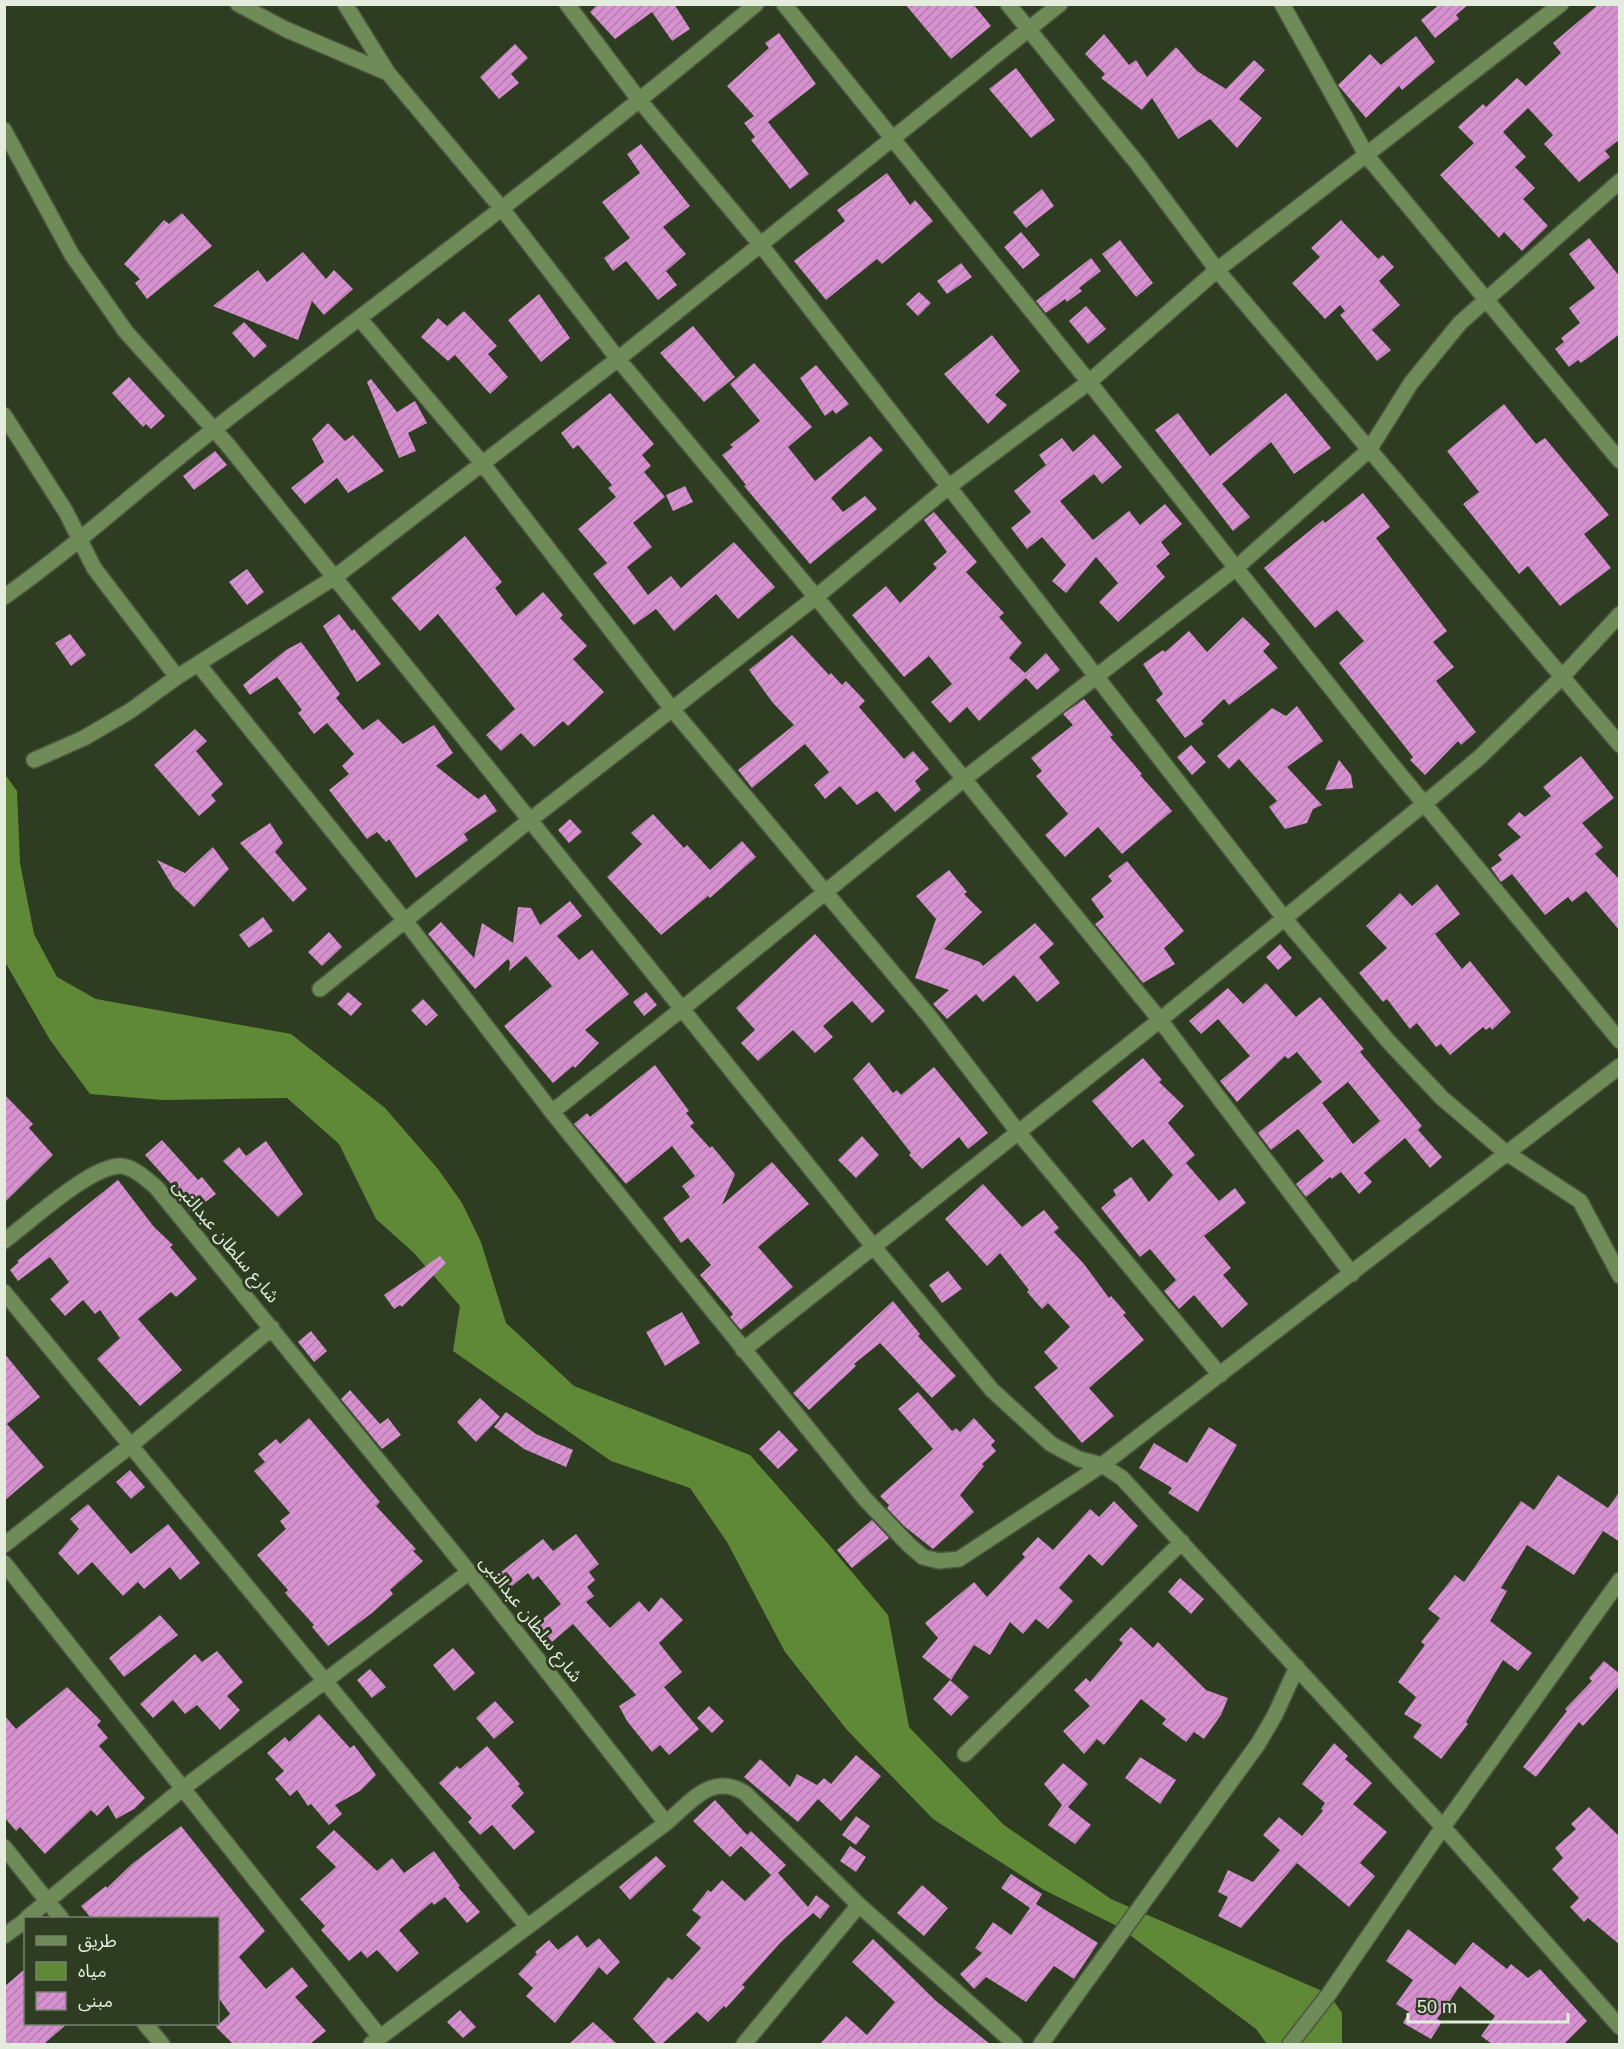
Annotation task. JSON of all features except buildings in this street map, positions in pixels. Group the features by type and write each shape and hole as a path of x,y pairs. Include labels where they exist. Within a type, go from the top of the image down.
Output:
{"street":[{"path":"238,4 285,29 388,73"},
{"path":"345,4 388,73 503,210 618,359 816,597 1160,1020 1352,1274"},
{"path":"567,4 640,101 761,245 947,488 1284,918 1442,1098 1505,1152 1580,1201 1620,1276"},
{"path":"4,597 79,541 214,429 503,210 640,101 756,4"},
{"path":"784,4 1089,382 1424,804 1620,1041"},
{"path":"1008,4 1137,163 1217,270 1620,745"},
{"path":"34,760 102,727 335,577 618,359 894,140 1060,4"},
{"path":"1282,4 1366,156 1620,461"},
{"path":"320,989 530,820 816,597 947,488 1089,382 1217,270 1561,4"},
{"path":"4,130 9,149 72,255 126,332 214,429 873,1246 1000,1398 1063,1452 1102,1465 1122,1478 1297,1666 1620,2027"},
{"path":"552,1112 682,1009 964,778 1236,568 1369,450 1417,374 1484,298 1620,182"},
{"path":"359,318 482,464 672,709 929,1016 1018,1132 1220,1375"},
{"path":"4,415 66,512 79,541 106,585 177,677"},
{"path":"743,1350 1160,1020 1424,804 1480,757 1561,678 1620,614"},
{"path":"198,664 406,922 552,1112 743,1350 865,1499 923,1557 939,1561 959,1558 1102,1465 1352,1274 1505,1152 1620,1066"},
{"name":"شارع سلطان عبدالنبى","path":"4,1241 101,1169 123,1166 140,1174 156,1187 469,1572 666,1822"},
{"path":"4,1292 527,1926"},
{"path":"4,1545 130,1446 272,1328"},
{"path":"965,1754 1182,1542"},
{"path":"4,1563 376,2041 708,1789 718,1784 734,1786 745,1793 859,1905 1015,2044"},
{"path":"29,1917 182,1789 469,1572"},
{"path":"1290,2044 1329,1994 1443,1827 1620,1580"},
{"path":"1041,2044 1258,1744 1275,1715 1297,1666"},
{"path":"4,1847 60,1917"},
{"path":"744,2044 859,1905"},
{"path":"4,1936 24,1921"},
{"path":"146,2025 162,2044"}],"water":[{"path":"4,773 17,791 20,863 34,934 57,977 96,999 291,1034 385,1108 438,1169 462,1203 481,1242 506,1323 574,1386 750,1455 824,1539 888,1615 909,1727 1004,1825 1111,1899 1329,1994 1342,2013 1342,2044 1267,2044 1256,2029 1119,1927 1044,1890 933,1819 847,1730 785,1652 727,1542 690,1488 611,1461 453,1351 460,1306 414,1253 376,1219 339,1144 287,1098 162,1100 90,1094 50,1040 5,962"}]}
